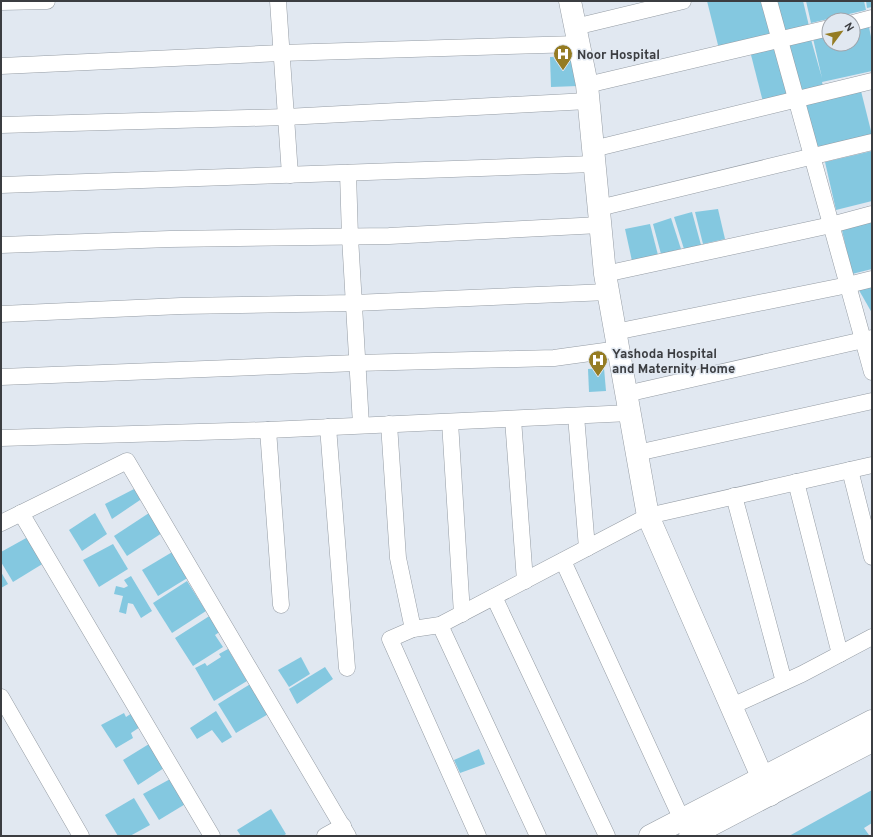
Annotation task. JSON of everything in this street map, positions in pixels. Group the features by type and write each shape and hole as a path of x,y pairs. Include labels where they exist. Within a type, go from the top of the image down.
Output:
{"street":[{"path":"1,2 47,1"},
{"path":"278,1 290,175"},
{"path":"570,1 587,93 607,283 648,516 767,787"},
{"path":"1,66 281,53 577,35 683,1"},
{"path":"769,1 848,285 868,339 872,372"},
{"path":"861,21 872,18"},
{"path":"1,125 286,117 587,93 821,30"},
{"path":"1,185 348,173 594,156 796,99 872,81"},
{"path":"1,245 170,239 389,236 600,216 872,142"},
{"path":"348,173 350,237 361,426"},
{"path":"1,314 181,306 354,303 607,283 872,214"},
{"path":"1,377 357,363 554,358 617,340 872,279"},
{"path":"1,438 268,430 576,416 628,404 868,339"},
{"path":"637,453 872,401"},
{"path":"576,416 587,548"},
{"path":"514,418 525,581"},
{"path":"450,422 462,614"},
{"path":"389,424 398,558 413,629"},
{"path":"328,427 347,668"},
{"path":"268,430 281,605"},
{"path":"1,523 127,461 346,831 325,836"},
{"path":"478,836 390,639 413,629 440,625 648,516 872,465"},
{"path":"850,470 872,557"},
{"path":"796,482 840,654"},
{"path":"734,496 784,682"},
{"path":"21,513 212,836"},
{"path":"563,561 686,828"},
{"path":"494,597 608,836"},
{"path":"440,625 538,836"},
{"path":"732,706 784,682 872,637"},
{"path":"1,697 81,836"},
{"path":"767,787 872,721"},
{"path":"650,836 686,828 767,787 872,741"}],"building":[{"path":"707,1 766,1 774,36 719,49"},
{"path":"774,1 803,1 809,26 783,34"},
{"path":"806,1 864,1 866,10 858,12 821,12 821,21 811,23"},
{"path":"866,1 872,1 872,7 867,8"},
{"path":"868,22 872,42 872,71 822,82 823,86 797,92 783,43 810,36 822,78 812,34 821,32 821,52 861,52 861,23"},
{"path":"777,45 788,93 763,102 750,51"},
{"path":"577,56 578,86 551,87 550,57"},
{"path":"860,87 872,135 816,148 805,100"},
{"path":"872,151 872,201 836,210 825,162"},
{"path":"718,209 725,239 703,244 695,212"},
{"path":"692,212 701,245 684,249 674,217"},
{"path":"671,218 681,249 661,254 653,224"},
{"path":"872,219 872,269 852,274 841,226"},
{"path":"650,224 658,255 632,261 625,229"},
{"path":"872,282 872,313 856,285"},
{"path":"604,368 606,391 589,392 588,369"},
{"path":"136,488 143,498 112,519 105,504"},
{"path":"95,513 107,534 82,551 69,530"},
{"path":"149,513 162,533 127,556 114,536"},
{"path":"28,537 44,563 13,582 1,562 1,552"},
{"path":"113,544 128,569 99,587 83,560"},
{"path":"174,551 189,577 158,596 142,570"},
{"path":"1,572 8,584 1,588"},
{"path":"131,576 152,611 141,618 133,604 128,603 126,614 119,612 123,596 114,594 116,586 124,588 128,586 124,580"},
{"path":"187,581 206,611 172,633 153,603"},
{"path":"211,615 221,631 215,635 223,647 193,666 175,638"},
{"path":"228,649 247,681 214,701 195,668 205,663 207,666 221,657 219,654"},
{"path":"301,657 310,674 289,687 278,670"},
{"path":"325,667 333,679 297,704 289,689"},
{"path":"252,683 270,713 236,733 218,704"},
{"path":"216,711 232,737 222,743 212,730 197,739 190,728"},
{"path":"124,713 126,717 132,713 140,727 131,733 133,738 116,748 101,725"},
{"path":"149,744 164,768 138,785 123,760"},
{"path":"479,749 485,764 460,773 454,760"},
{"path":"172,778 187,803 159,820 143,794"},
{"path":"872,790 872,823 864,828 869,835 789,836"},
{"path":"134,798 150,825 130,836 118,836 105,815"},
{"path":"271,809 286,834 283,836 241,836 237,830"}],"place":[{"name":"Noor Hospital","path":"563,71"},
{"name":"Yashoda Hospital and Maternity Home","path":"598,377"}]}
